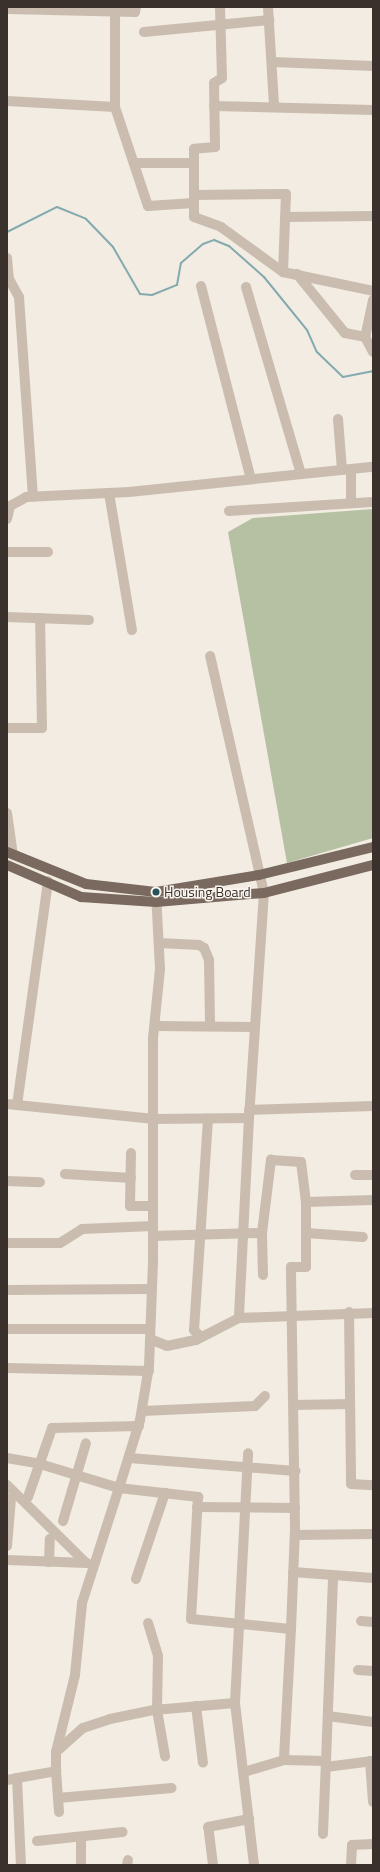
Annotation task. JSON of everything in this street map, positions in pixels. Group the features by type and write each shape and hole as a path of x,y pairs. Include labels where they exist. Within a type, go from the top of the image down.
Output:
{"main road":[{"path":"10,854 86,884 156,892 259,875 373,847"},
{"path":"7,865 48,881 81,897 156,902 264,893 373,865"}],"street":[{"path":"7,9 136,12 136,7"},
{"path":"220,7 222,78 214,83 215,147 194,149 194,217 221,227 283,272 373,291"},
{"path":"268,7 273,62 274,106"},
{"path":"115,12 115,107 148,206 194,199 286,194 283,272"},
{"path":"144,32 220,26 269,20"},
{"path":"273,62 373,66"},
{"path":"7,101 115,107"},
{"path":"214,106 274,106 373,110"},
{"path":"134,163 194,163"},
{"path":"285,216 373,216"},
{"path":"7,258 9,279 20,297 30,497"},
{"path":"297,274 345,333 365,337"},
{"path":"201,286 251,480"},
{"path":"246,288 301,474"},
{"path":"373,300 365,337 373,352"},
{"path":"338,419 351,503"},
{"path":"7,498 109,493 373,467"},
{"path":"109,493 132,630"},
{"path":"7,519 10,506 30,497"},
{"path":"229,511 373,502"},
{"path":"7,552 48,552"},
{"path":"7,617 89,620"},
{"path":"7,728 42,728 40,618"},
{"path":"210,656 264,893 253,1027 239,1318"},
{"path":"7,813 10,854"},
{"path":"48,881 12,1105 154,1119 208,1118 373,1106"},
{"path":"59,1812 56,1752 75,1675 82,1603 91,1563 119,1488 139,1426 149,1371 152,1289 155,1026 160,968 156,892"},
{"path":"159,943 199,944 204,948 209,960 210,1026"},
{"path":"155,1026 253,1027"},
{"path":"201,1337 194,1330 208,1118"},
{"path":"131,1153 130,1206 153,1206"},
{"path":"263,1275 262,1233 271,1160 301,1162 306,1202 306,1267 291,1267 294,1313 295,1536 284,1760"},
{"path":"65,1174 131,1178"},
{"path":"355,1175 373,1175"},
{"path":"7,1181 40,1182"},
{"path":"306,1202 373,1200"},
{"path":"7,1243 60,1243 82,1229 243,1235 262,1233"},
{"path":"306,1233 362,1237"},
{"path":"7,1290 152,1289"},
{"path":"349,1312 351,1484 373,1485"},
{"path":"7,1329 150,1334 167,1346 201,1337 207,1338 239,1318 294,1313 373,1313"},
{"path":"7,1368 149,1371"},
{"path":"142,1411 255,1406 265,1396"},
{"path":"294,1405 350,1404"},
{"path":"28,1497 52,1428 139,1426"},
{"path":"63,1521 78,1476 86,1443"},
{"path":"248,1453 235,1703 254,1865"},
{"path":"7,1458 40,1464 119,1488 198,1497 191,1619 291,1629"},
{"path":"129,1458 295,1471"},
{"path":"7,1485 91,1563"},
{"path":"136,1579 165,1493"},
{"path":"7,1546 11,1498"},
{"path":"197,1507 295,1508"},
{"path":"295,1536 373,1534"},
{"path":"49,1562 50,1539"},
{"path":"7,1560 91,1563"},
{"path":"293,1572 373,1578"},
{"path":"322,1834 333,1576"},
{"path":"361,1621 373,1622"},
{"path":"148,1622 158,1656 157,1710 164,1756"},
{"path":"358,1670 373,1671"},
{"path":"56,1752 83,1728 157,1710 235,1703"},
{"path":"196,1706 204,1762"},
{"path":"328,1716 373,1722"},
{"path":"244,1772 284,1760 326,1764 371,1761 373,1802"},
{"path":"7,1780 56,1771"},
{"path":"17,1778 21,1865"},
{"path":"58,1798 172,1788"},
{"path":"214,1865 208,1826 249,1819"},
{"path":"37,1841 81,1838 123,1832"},
{"path":"81,1838 82,1865"},
{"path":"351,1865 352,1845 373,1844"}],"green space":[{"path":"373,509 373,838 287,863 228,532 253,518"}],"waterway":[{"path":"7,232 57,207 86,219 113,247 140,294 152,295 177,285 181,263 203,244 214,240 229,246 264,277 307,330 317,352 343,377 373,371"}],"place":[{"name":"Housing Board","path":"156,892"}]}
